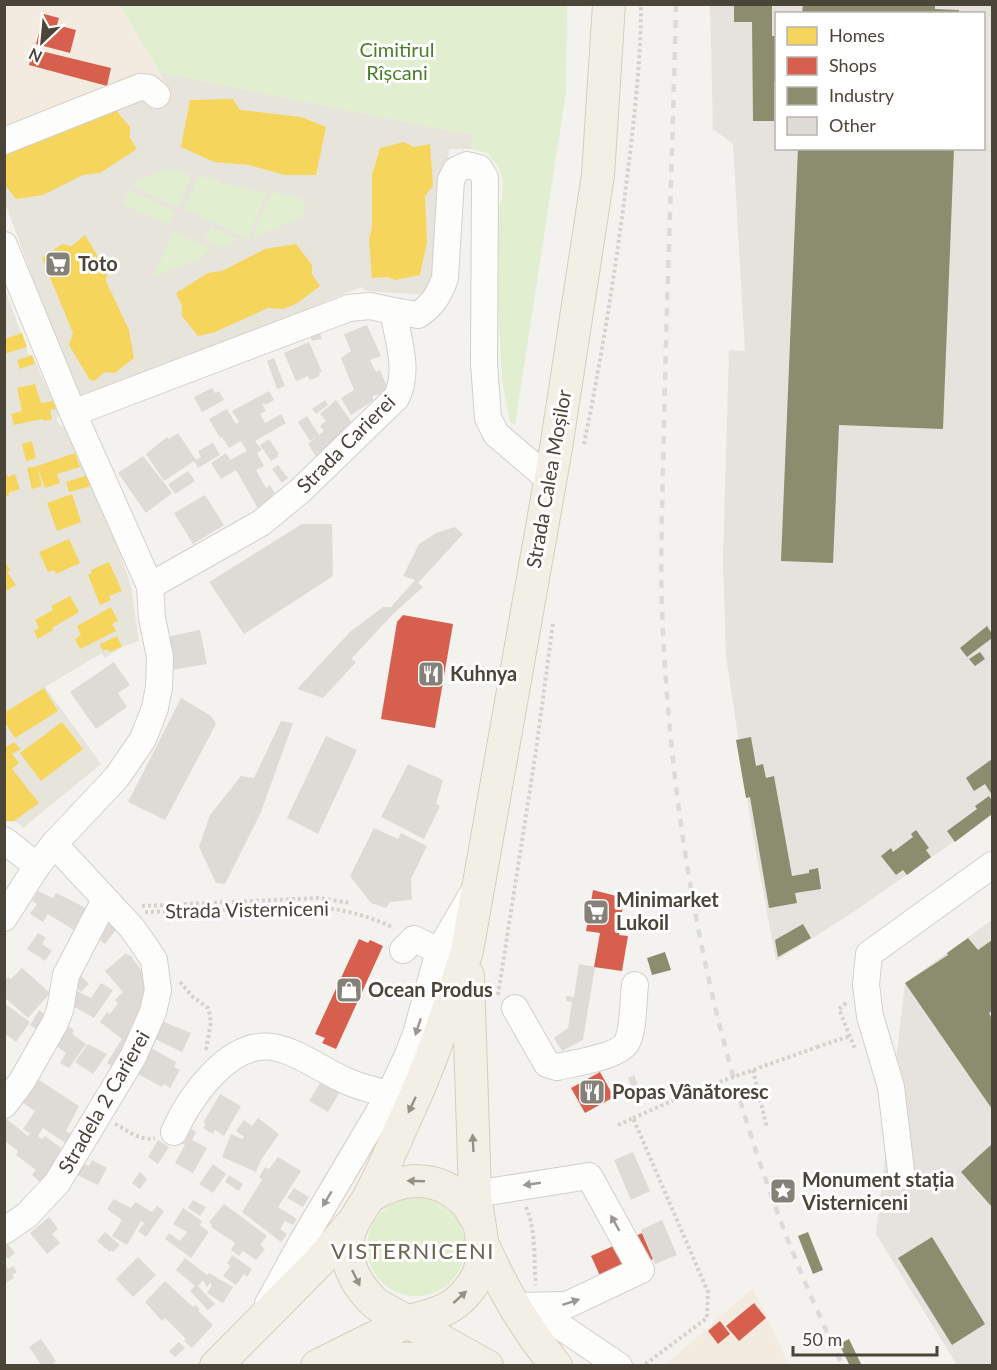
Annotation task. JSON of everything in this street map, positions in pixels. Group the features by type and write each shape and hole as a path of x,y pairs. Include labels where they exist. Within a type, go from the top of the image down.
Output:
{"main road":[{"name":"Strada Calea Moșilor","path":"453,951 480,880 550,480 598,175 609,4"},
{"path":"453,951 442,1030 429,1066 348,1240 348,1256 353,1275 363,1291 376,1304 487,1365"},
{"path":"320,1364 408,1322 438,1312 457,1302 472,1286 481,1266 479,1220 453,951"},
{"path":"216,1365 318,1263 361,1209 387,1185 406,1181 427,1181 448,1189 466,1203 479,1220 513,1306 532,1336 556,1365"},
{"path":"320,1364 381,1358 422,1359 450,1365"}],"street":[{"path":"4,141 140,87 148,88 157,95"},
{"path":"73,413 349,308 370,306 418,315 430,307 439,294 445,278 451,180 456,170 467,165 479,168 485,178 484,363 488,418 496,434 550,480"},
{"path":"4,245 73,413 150,586 152,618 160,657 159,687 150,724 133,757 54,844 4,918"},
{"name":"Strada Carierei","path":"150,586 261,523 301,490 396,398 404,376 393,311"},
{"path":"4,840 37,866"},
{"name":"Stradela 2 Carierei","path":"4,1232 27,1215 57,1183 133,1057 153,1012 158,990 154,960 120,906 54,844"},
{"path":"901,1171 891,1088 870,1016 866,985 869,954 993,865"},
{"path":"4,1105 22,1082 55,1023 60,1010 66,975 120,906"},
{"path":"258,1325 302,1242 389,1095 408,1057 453,951 408,944"},
{"path":"507,1003 547,1064 557,1067 618,1051 627,1042 635,985"},
{"path":"175,1129 191,1099 235,1055 261,1047 286,1051 350,1083 389,1095"},
{"path":"479,1220 516,1186 589,1176 641,1270 567,1305 513,1306"},
{"path":"513,1306 557,1324 619,1365"}],"path":[{"path":"582,452 599,368 619,245 641,51 641,4"},
{"path":"507,1003 554,613"},
{"path":"120,906 152,907 318,898 351,903"},
{"name":"Strada Visterniceni","path":"120,906 346,909 371,917 408,944"},
{"path":"154,960 208,1008 211,1022 206,1042 206,1057 200,1076 203,1086"},
{"path":"839,1009 857,1055"},
{"path":"618,1125 697,1090 850,1036"},
{"path":"753,1070 767,1128"},
{"path":"99,1115 142,1138 152,1140 175,1129"},
{"path":"633,1118 708,1292 707,1318 643,1365"},
{"path":"516,1186 530,1216"}],"shaded area":[{"path":"5,5 120,5 165,84 5,144"},
{"path":"710,5 992,5 992,815 852,913 776,961 753,836 726,656 723,561 729,350 745,351 733,144 713,129"},
{"path":"159,72 451,131 473,133 472,149 449,149 438,275 425,295 367,291 361,287 91,399 83,397 73,386 5,203 5,144 165,84"},
{"path":"4,287 29,355 32,355 60,415 56,418 58,424 67,428 120,553 131,587 139,641 122,647 105,658 102,653 45,687 101,764 23,828 17,822 4,821"},
{"path":"992,920 992,1365 957,1365 876,1234 905,983"},
{"path":"753,1288 789,1365 664,1366"}],"green space":[{"name":"Cimitirul Rîșcani","path":"120,5 567,5 566,92 515,425 510,422 502,379 494,231 503,182 498,166 487,153 472,149 473,133 451,131 159,72"},
{"path":"166,169 192,176 178,207 130,184"},
{"path":"199,176 267,193 248,236 245,238 184,209"},
{"path":"130,190 175,212 169,225 123,204"},
{"path":"272,192 302,199 306,206 301,217 252,238"},
{"path":"211,227 239,240 220,247 205,240"},
{"path":"174,232 213,250 205,253 203,258 153,277"},
{"path":"416,1198 435,1202 451,1212 461,1228 465,1247 461,1266 451,1282 435,1292 416,1296 397,1292 381,1282 371,1266 367,1247 371,1228 381,1212 397,1202"}],"building: Homes":[{"path":"233,99 240,110 301,117 326,127 316,175 285,175 249,165 214,162 181,147 190,100"},
{"path":"114,108 130,127 130,138 137,149 100,173 83,175 43,195 16,199 4,184 4,148"},
{"path":"404,142 414,147 430,144 433,186 425,196 427,242 420,275 395,280 387,277 372,278 369,239 372,228 372,175 380,148"},
{"path":"85,235 107,272 106,281 129,330 134,358 115,373 105,372 94,381 90,380 69,345 73,333 42,258 62,244 72,246"},
{"path":"296,244 312,265 312,274 320,286 296,304 283,309 268,308 215,332 198,336 182,316 182,306 176,293 208,273 222,271 265,249"},
{"path":"22,333 27,347 4,354 4,339"},
{"path":"32,355 35,364 20,369 17,360"},
{"path":"35,384 41,403 53,401 56,409 50,410 52,419 14,425 11,414 22,411 17,388"},
{"path":"32,441 36,458 26,461 22,444"},
{"path":"75,453 80,467 57,474 60,483 45,488 37,466"},
{"path":"37,466 42,486 32,489 27,468"},
{"path":"4,469 8,477 15,474 20,489 4,497"},
{"path":"88,475 91,486 69,492 66,482"},
{"path":"72,494 81,522 57,531 47,503"},
{"path":"69,539 80,563 56,574 54,570 48,572 39,552"},
{"path":"109,562 122,591 109,596 111,600 100,605 88,575 92,573 91,570"},
{"path":"6,563 10,570 7,572 16,585 4,592"},
{"path":"70,596 79,612 38,639 34,631 39,628 35,620 53,610 51,606"},
{"path":"111,607 118,621 112,624 116,631 80,649 75,639 81,635 77,626"},
{"path":"117,636 122,647 109,652 108,649 103,651 100,644"},
{"path":"44,688 58,711 15,738 4,721 4,713"},
{"path":"62,722 83,749 41,781 20,753"},
{"path":"14,742 21,749 12,754 19,763 12,769 39,803 14,821 4,821 4,748"}],"building: Shops":[{"path":"44,14 59,18 57,25 76,30 70,53 36,44"},
{"path":"33,49 111,68 107,86 29,65"},
{"path":"403,615 453,624 435,728 381,719 397,622"},
{"path":"593,890 624,898 619,935 628,936 622,971 594,967 600,933 586,931"},
{"name":"Ocean Produs","path":"359,939 368,943 370,940 383,946 336,1049 322,1043 325,1038 315,1034"},
{"name":"Popas Vânătoresc","path":"600,1072 614,1097 585,1113 571,1088"},
{"path":"642,1233 653,1259 603,1282 591,1256"},
{"path":"754,1303 766,1318 739,1341 726,1326"},
{"path":"720,1321 730,1334 718,1344 708,1331"}],"building: Industry":[{"path":"734,4 772,4 772,36 775,36 774,121 753,121 752,22 734,22"},
{"path":"803,4 935,4 935,9 959,10 959,12 802,12"},
{"path":"798,150 954,150 943,429 839,425 833,563 781,561"},
{"path":"987,626 992,638 967,657 960,648"},
{"path":"980,652 985,659 975,666 969,659"},
{"path":"751,737 756,766 763,764 766,778 774,776 792,876 809,873 809,870 818,868 821,889 795,893 797,903 769,908 750,797 746,798 736,740"},
{"path":"992,759 992,795 985,784 974,791 966,778"},
{"path":"989,796 992,801 992,814 955,842 947,831 977,809 975,806"},
{"path":"916,830 929,848 926,850 931,857 907,875 903,870 896,875 881,856 891,848 893,852 913,837 911,834"},
{"path":"803,924 811,938 778,957 775,940"},
{"path":"968,938 978,950 992,940 992,1011 989,1013 992,1019 992,1109 905,983 948,955 947,953"},
{"path":"665,952 671,970 652,975 647,958"},
{"path":"992,1144 992,1207 961,1172"},
{"path":"808,1232 823,1270 813,1274 798,1236"},
{"path":"932,1237 985,1324 952,1345 898,1258"},
{"path":"849,1339 862,1366 850,1366 839,1344"}],"building: Other":[{"path":"367,325 381,356 370,360 376,372 380,370 389,392 372,396 374,400 351,415 341,398 354,390 341,358 351,351 344,334"},
{"path":"319,330 322,339 312,341 309,334"},
{"path":"309,342 322,372 319,373 320,376 310,380 308,376 296,381 284,353"},
{"path":"274,358 285,386 277,389 267,361"},
{"path":"212,388 215,393 219,391 224,400 202,412 194,397"},
{"path":"269,391 274,400 265,405 262,404 266,411 260,414 265,423 281,414 286,423 255,441 262,450 257,453 264,466 256,470 266,488 270,485 275,493 272,495 276,502 260,512 236,470 221,479 211,463 226,453 230,460 247,451 241,441 229,448 209,419 227,409 236,424 239,422 232,411"},
{"path":"325,400 328,405 316,414 312,409"},
{"path":"336,400 353,424 322,455 316,450 321,456 317,458 308,444 324,431 320,426 326,421 320,414"},
{"path":"307,416 319,435 310,441 298,422"},
{"path":"178,433 196,460 201,457 198,451 213,443 220,455 198,468 194,461 164,481 146,454 167,437 169,439"},
{"path":"269,439 279,454 271,461 260,445"},
{"path":"143,456 172,493 146,513 118,473"},
{"path":"278,465 288,478 282,483 272,469"},
{"path":"188,471 195,481 175,494 168,484"},
{"path":"205,495 224,525 193,544 174,513"},
{"path":"302,524 332,524 333,576 244,634 209,582"},
{"path":"455,527 463,534 418,583 423,587 393,614 351,659 356,662 323,698 297,689 350,632 383,607 391,607 415,580 403,576 419,544 436,533"},
{"path":"200,630 207,664 172,670 166,637"},
{"path":"114,662 130,685 118,693 127,707 96,729 70,692"},
{"path":"181,698 211,716 216,724 165,820 128,802"},
{"path":"281,721 293,723 261,812 225,884 216,883 199,847 210,815 241,776 254,778"},
{"path":"326,736 357,750 318,834 287,818"},
{"path":"408,764 443,780 436,804 440,806 424,839 381,817"},
{"path":"374,828 398,839 401,833 427,846 411,879 412,900 390,902 386,908 371,903 350,876"},
{"path":"38,891 53,898 56,893 94,912 82,935 48,914 43,922 30,914 37,904 32,901"},
{"path":"106,916 119,926 105,944 92,934"},
{"path":"38,933 46,938 42,944 52,951 45,961 27,949"},
{"path":"126,953 152,980 137,1018 130,1028 139,1034 117,1069 107,1063 122,1039 100,1022 107,1012 110,1014 118,1003 115,1000 123,992 105,971"},
{"path":"579,964 595,967 583,1040 562,1051 554,1038 568,1028 572,1002 566,1001 566,996 574,997"},
{"path":"22,968 50,993 28,1018 4,997 4,981 8,977 11,979"},
{"path":"76,971 89,984 81,992 68,979"},
{"path":"101,983 113,990 94,1018 69,1004 75,990 91,998"},
{"path":"4,1003 30,1022 16,1042 7,1035 4,1038"},
{"path":"39,1010 52,1019 43,1034 30,1025"},
{"path":"159,1020 191,1033 182,1052 151,1037"},
{"path":"64,1023 74,1030 72,1034 86,1044 69,1068 60,1063 66,1053 51,1042"},
{"path":"88,1044 107,1054 93,1074 75,1062"},
{"path":"146,1045 176,1062 174,1067 180,1070 170,1088 164,1084 162,1087 136,1073"},
{"path":"34,1071 41,1076 39,1080 79,1106 66,1131 77,1138 71,1147 43,1128 38,1136 42,1139 45,1136 64,1150 53,1165 57,1168 44,1185 32,1175 36,1170 16,1155 18,1151 5,1141 5,1118 28,1136 30,1133 23,1129 35,1111 16,1098"},
{"path":"634,1075 640,1091 634,1093 628,1078"},
{"path":"322,1080 341,1090 328,1112 309,1101"},
{"path":"220,1094 241,1106 224,1136 215,1130 213,1134 203,1128 206,1124 203,1123"},
{"path":"258,1118 279,1134 261,1160 256,1172 222,1157 231,1134 242,1139 244,1137 236,1131 244,1120 252,1126"},
{"path":"188,1127 196,1132 192,1140 207,1148 193,1173 175,1163 185,1145 179,1142"},
{"path":"158,1140 169,1147 158,1164 148,1157"},
{"path":"633,1152 650,1191 631,1200 614,1160"},
{"path":"278,1157 301,1171 278,1207 297,1219 293,1225 285,1221 280,1229 287,1234 281,1242 242,1212 262,1180 259,1177 265,1167 269,1169"},
{"path":"75,1159 89,1166 92,1160 107,1168 98,1185 69,1171"},
{"path":"213,1164 226,1174 213,1193 199,1184"},
{"path":"140,1172 147,1179 140,1189 132,1183"},
{"path":"229,1175 243,1184 239,1191 225,1182"},
{"path":"294,1188 309,1197 303,1207 287,1198"},
{"path":"114,1199 131,1208 135,1202 152,1212 157,1206 164,1211 146,1237 138,1231 144,1223 141,1221 127,1245 112,1236 122,1220 107,1209"},
{"path":"193,1200 206,1207 200,1216 188,1208"},
{"path":"224,1204 267,1236 260,1245 265,1249 256,1260 243,1251 239,1256 231,1250 235,1243 211,1227 209,1222"},
{"path":"183,1208 202,1221 200,1225 209,1232 191,1258 165,1239 169,1233 180,1241 187,1232 173,1224"},
{"path":"49,1217 58,1229 52,1234 60,1243 47,1254 30,1233"},
{"path":"662,1220 677,1255 655,1264 641,1230"},
{"path":"105,1232 120,1245 113,1252 97,1241"},
{"path":"4,1239 15,1253 8,1259 7,1257 4,1259"},
{"path":"232,1255 252,1269 247,1277 244,1274 236,1285 223,1276 230,1266 227,1263"},
{"path":"138,1257 156,1275 133,1297 116,1279"},
{"path":"185,1258 207,1275 209,1273 233,1287 223,1303 207,1293 212,1285 210,1283 207,1287 203,1280 198,1286 215,1304 208,1310 190,1291 195,1286 176,1270"},
{"path":"4,1263 8,1269 13,1266 17,1272 12,1275 14,1278 4,1284"},
{"path":"165,1281 193,1307 195,1305 200,1309 198,1311 213,1325 192,1348 165,1318 162,1321 145,1302"},
{"path":"41,1339 56,1361 50,1366 42,1366 29,1347"},
{"path":"179,1342 185,1348 175,1357 169,1351"}],"railway":[{"path":"676,4 661,580 670,728 681,823 696,916 716,1008 740,1099 769,1189 803,1278 843,1366"}],"place":[{"name":"Toto","path":"58,264"},
{"name":"Kuhnya","path":"431,674"},
{"name":"Minimarket Lukoil","path":"596,912"},
{"name":"Ocean Produs","path":"349,990"},
{"name":"Popas Vânătoresc","path":"592,1092"},
{"name":"Monument stația Visterniceni","path":"783,1191"}],"district":[{"name":"VISTERNICENI","path":"413,1251"}]}
